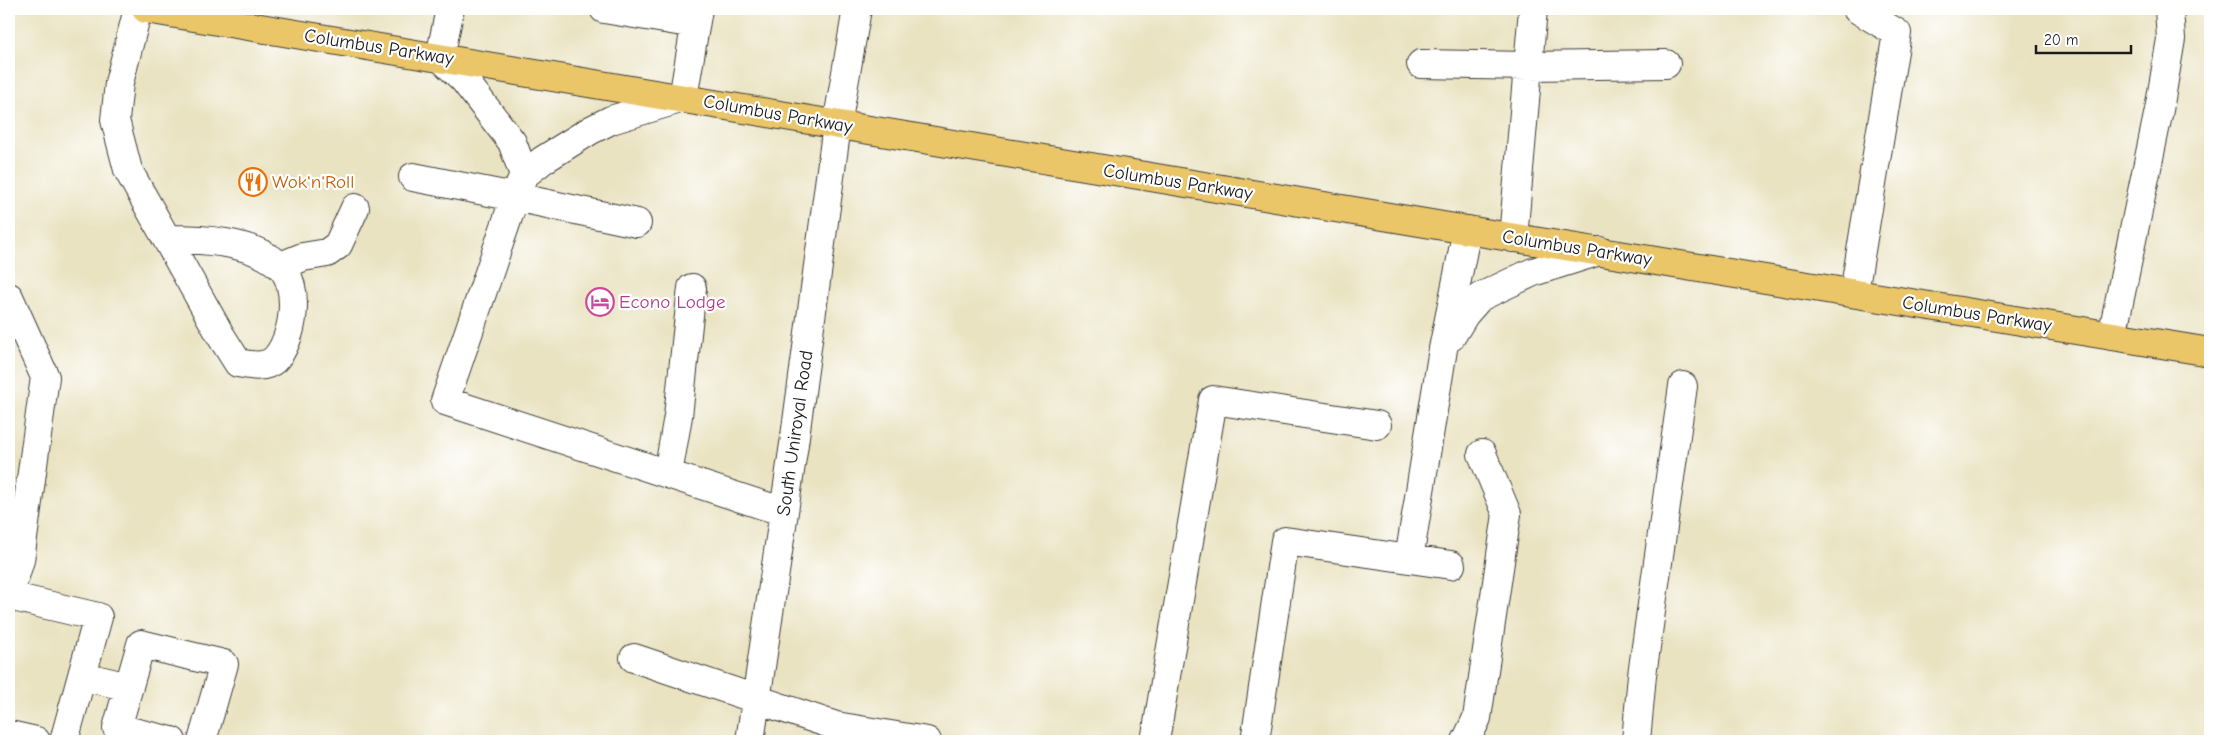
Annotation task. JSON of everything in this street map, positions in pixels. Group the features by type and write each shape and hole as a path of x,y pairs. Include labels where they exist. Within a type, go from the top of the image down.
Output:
{"highway":[{"name":"Columbus Parkway","path":"146,9 1513,238 2210,352"}],"street":[{"path":"138,9 119,83 115,120 128,170 167,239 238,363 257,366 273,360 284,344 293,315 293,290 281,266 260,252 236,246 192,239 167,239"},
{"path":"450,9 440,57 464,80 512,142 519,186"},
{"path":"604,9 696,16 683,98 604,123 543,160 519,186 445,401 784,512"},
{"name":"South Uniroyal Road","path":"750,741 784,512 837,125 857,9"},
{"path":"1513,238 1533,9"},
{"path":"1854,293 1897,33 1857,9"},
{"path":"2112,336 2159,110 2171,39 2169,9"},
{"path":"1421,64 1529,66 1666,64"},
{"path":"413,177 519,186 637,223"},
{"path":"281,266 303,257 327,253 338,245 355,208"},
{"path":"1409,559 1444,349 1467,230"},
{"path":"1444,349 1465,314 1480,297 1533,272 1600,251"},
{"path":"668,474 678,416 692,288"},
{"path":"9,297 18,335 46,377 20,560 9,596 98,617 64,741"},
{"path":"1636,741 1642,675 1683,386"},
{"path":"1155,741 1213,400 1377,425"},
{"path":"1466,741 1477,718 1488,657 1507,514 1482,454"},
{"path":"1255,741 1285,540 1451,565"},
{"path":"172,741 117,728 130,687 140,644 224,664 202,741"},
{"path":"634,658 756,701 836,726 927,741"},
{"path":"82,676 130,687"},
{"path":"9,735 36,741"}],"place":[{"name":"Wok'n'Roll","path":"253,182"},
{"name":"Econo Lodge","path":"600,302"}]}
